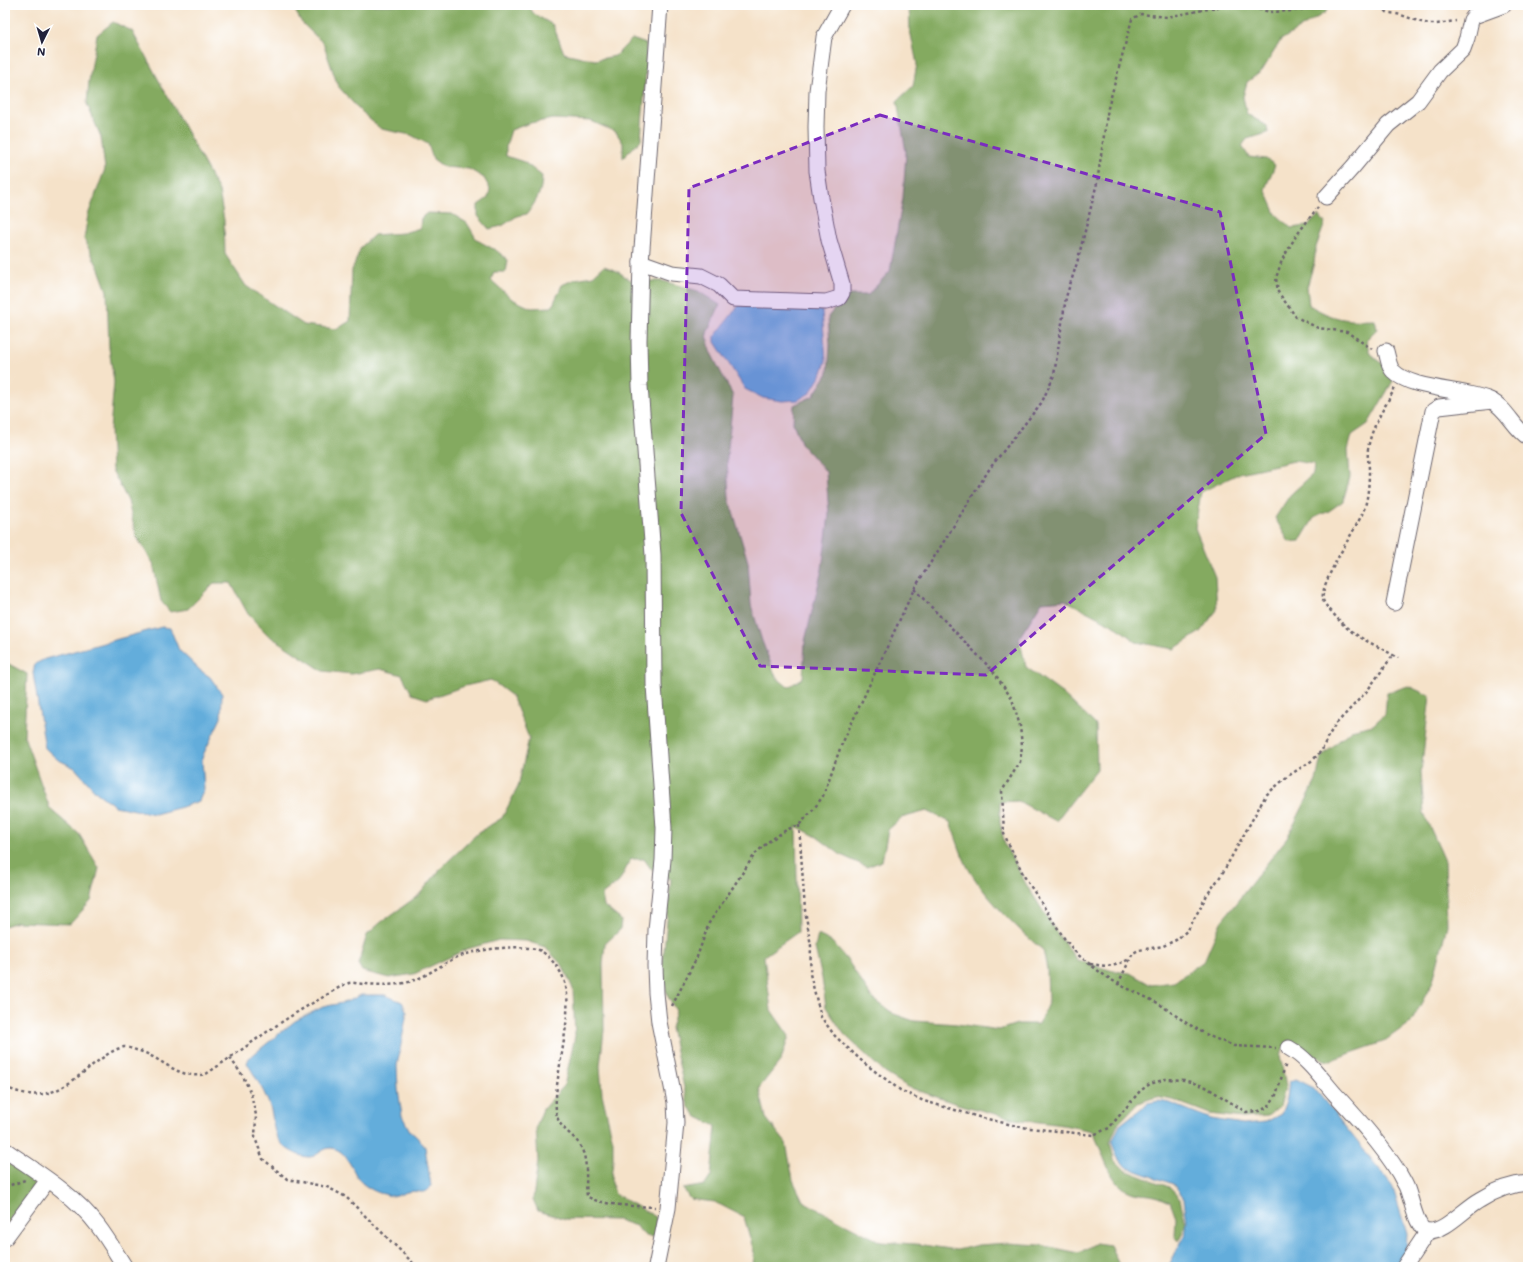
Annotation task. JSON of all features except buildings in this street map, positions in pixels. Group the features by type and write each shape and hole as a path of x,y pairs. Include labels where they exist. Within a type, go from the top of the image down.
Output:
{"street":[{"path":"656,1267 668,1208 676,1123 675,1102 659,1022 656,993 656,930 663,860 664,828 654,685 653,555 640,386 639,341 641,262 660,5"},
{"path":"641,262 672,273 701,276 720,285 733,299 826,302 839,298 842,292 842,284 829,240 817,171 816,127 817,91 824,37 842,5"},
{"path":"1326,197 1353,168 1388,125 1418,101 1440,71 1462,49 1467,38 1471,20 1474,16 1504,5"},
{"path":"1386,351 1393,371 1400,377 1441,389 1473,394 1492,401 1506,412 1528,437"},
{"path":"1394,603 1433,411 1439,407 1492,401"},
{"path":"1289,1048 1300,1055 1312,1066 1370,1133 1398,1171 1407,1187 1418,1221 1422,1228 1428,1231 1437,1229 1479,1200 1515,1185 1528,1183"},
{"path":"5,1150 48,1180 74,1201 98,1225 125,1267"},
{"path":"5,1238 48,1180"},
{"path":"1404,1267 1428,1231"}],"path":[{"path":"659,1022 668,1013 697,957 709,923 755,854 768,842 786,830 799,825 813,810 822,796 841,746 914,589 990,468 1042,402 1054,375 1066,297 1077,263 1097,183 1108,108 1132,20 1141,14 1167,17 1229,5"},
{"path":"1241,5 1270,12 1292,11 1334,5"},
{"path":"1374,5 1383,8 1388,13 1396,13 1429,24 1471,20"},
{"path":"1326,197 1296,236 1282,260 1276,278 1278,292 1296,317 1318,328 1347,332 1357,337 1365,346 1375,351 1386,351"},
{"path":"1398,658 1359,638 1342,625 1324,601 1323,592 1328,579 1354,532 1364,510 1368,489 1368,451 1371,435 1400,377"},
{"path":"799,825 805,910 811,946 810,974 821,1017 835,1036 864,1063 900,1090 924,1101 1021,1126 1094,1135 1109,1128 1140,1091 1150,1084 1166,1079 1184,1080 1206,1087 1246,1112 1259,1111 1268,1106 1276,1095 1285,1071 1289,1048 1234,1046 1210,1036 1185,1022 1158,1003 1118,984 1088,964 1077,954 1064,938 1024,876 1004,834 1002,791 1020,762 1022,746 1020,726 1012,699 993,671 914,589"},
{"path":"1088,964 1109,966 1120,965 1133,953 1140,950 1163,946 1188,930 1207,895 1222,874 1266,795 1276,785 1313,760 1322,750 1327,738 1336,724 1367,691 1393,655"},
{"path":"5,1087 18,1093 35,1095 54,1092 74,1080 109,1052 126,1047 143,1051 182,1073 196,1076 206,1074 292,1014 350,983 388,984 411,981 463,955 488,950 516,947 539,950 551,960 563,976 568,1000 557,1086 556,1110 558,1122 563,1129 578,1140 584,1152 587,1196 592,1200 621,1205 668,1208"},
{"path":"1118,984 1129,958"},
{"path":"230,1058 243,1076 251,1094 256,1114 255,1138 263,1159 287,1179 327,1187 346,1197 417,1267"}],"highlighted area":[{"path":"880,115 1220,212 1266,434 986,675 760,666 681,513 689,188"}],"green space":[{"path":"292,5 528,5 534,14 553,25 564,53 595,60 615,56 632,39 646,44 646,70 641,140 623,158 623,143 616,132 591,121 554,119 530,123 511,130 506,146 506,156 524,162 542,176 540,192 527,214 517,216 502,226 489,229 478,216 478,205 488,198 490,189 484,178 469,169 444,167 433,159 428,144 411,135 381,129 361,112 338,86 323,43 302,23"},
{"path":"909,5 1329,5 1326,12 1281,40 1262,71 1247,82 1243,97 1247,114 1267,126 1268,133 1247,139 1242,146 1249,157 1266,159 1275,165 1265,189 1276,214 1291,228 1307,226 1319,215 1325,223 1316,247 1314,263 1307,287 1309,305 1333,317 1348,320 1375,320 1377,329 1366,340 1370,354 1382,363 1393,381 1368,424 1352,435 1348,450 1350,477 1343,501 1329,511 1314,518 1300,541 1289,542 1275,518 1290,495 1313,474 1314,464 1294,461 1240,473 1201,492 1195,528 1215,577 1217,610 1200,632 1174,649 1136,642 1118,628 1065,600 1042,602 1019,638 1026,667 1063,694 1096,725 1097,769 1056,821 1018,801 1000,802 1000,823 1005,845 1026,884 1057,933 1077,960 1113,971 1130,973 1151,985 1174,982 1204,961 1221,922 1287,838 1316,781 1321,757 1351,730 1373,725 1385,714 1387,693 1408,686 1430,696 1421,772 1424,814 1445,861 1447,925 1433,981 1412,1021 1383,1042 1328,1061 1314,1056 1288,1040 1280,1055 1286,1086 1280,1105 1268,1116 1243,1118 1210,1114 1173,1100 1156,1097 1138,1103 1118,1124 1110,1142 1114,1159 1125,1170 1169,1187 1180,1199 1186,1224 1179,1241 1175,1236 1176,1218 1170,1202 1157,1196 1134,1193 1125,1189 1118,1183 1112,1176 1092,1131 1063,1125 1015,1119 957,1104 908,1087 885,1073 844,1034 826,1007 822,978 815,948 818,935 832,942 848,961 872,998 894,1014 914,1021 957,1024 999,1030 1017,1024 1039,1024 1048,1003 1047,969 1043,950 1012,922 973,877 960,850 950,822 927,811 901,818 888,830 882,861 867,867 841,855 817,837 796,826 798,932 764,956 771,1010 789,1036 781,1060 759,1088 766,1118 786,1143 793,1180 803,1201 881,1242 916,1244 957,1250 979,1245 1007,1243 1040,1245 1079,1253 1096,1243 1110,1245 1121,1267 753,1267 754,1252 744,1217 715,1202 690,1199 683,1189 705,1185 711,1176 716,1126 697,1117 688,1106 671,1028 676,1011 667,995 662,971 671,879 651,869 644,859 631,859 619,882 602,895 604,906 621,920 620,930 605,944 603,964 604,1030 600,1066 602,1094 613,1141 611,1179 615,1194 656,1217 655,1237 645,1236 636,1226 618,1220 566,1219 538,1211 533,1199 538,1161 536,1127 543,1109 564,1086 575,1036 573,989 563,966 545,947 526,941 499,940 467,949 414,974 389,978 362,971 358,964 367,935 380,923 419,895 443,866 479,832 502,818 518,787 529,738 512,696 491,680 465,686 427,699 412,694 402,675 380,669 352,674 323,671 268,635 248,614 231,583 214,583 188,609 170,612 161,601 153,563 136,536 128,501 112,470 110,430 114,382 109,348 107,291 99,269 84,239 88,215 105,169 101,137 87,104 89,81 97,35 113,22 132,31 219,191 224,220 225,254 246,286 304,325 337,329 350,321 352,270 361,247 374,235 403,233 420,228 421,218 427,213 452,214 467,223 477,240 497,251 508,260 506,272 494,272 491,280 512,299 531,308 552,307 562,285 575,279 593,276 604,266 617,271 632,281 663,281 698,291 720,305 707,333 710,351 733,396 727,458 729,498 748,562 751,605 762,641 776,677 788,687 803,678 805,641 822,569 829,515 826,472 802,445 793,423 794,405 813,396 828,373 830,345 828,317 845,295 868,295 890,271 903,198 906,152 897,101 913,86 917,64 910,30"},
{"path":"7,663 27,674 24,736 50,809 79,834 99,868 91,901 70,924 17,922 5,926 5,664"},
{"path":"5,1161 35,1182 22,1205 5,1226"}],"water":[{"path":"739,305 822,310 826,361 821,375 810,393 798,400 782,401 763,398 745,389 715,342 715,336"},
{"path":"162,627 170,628 179,650 201,671 210,677 222,694 221,718 202,759 204,789 199,801 155,814 115,806 96,792 75,768 57,759 45,748 33,673 35,664 45,659"},
{"path":"361,995 385,995 402,1002 407,1012 397,1066 398,1089 402,1116 410,1131 425,1147 431,1186 423,1192 411,1191 397,1196 392,1196 373,1190 362,1183 342,1153 331,1148 310,1157 302,1156 288,1149 276,1136 269,1104 247,1063 249,1058 295,1021 323,1007 346,1002"},
{"path":"1296,1079 1314,1088 1392,1185 1407,1234 1406,1253 1396,1267 1168,1267 1185,1235 1187,1222 1184,1199 1173,1184 1126,1167 1116,1155 1112,1142 1120,1125 1148,1103 1158,1101 1170,1103 1211,1119 1243,1124 1266,1122 1281,1114 1287,1098 1289,1082"}]}
